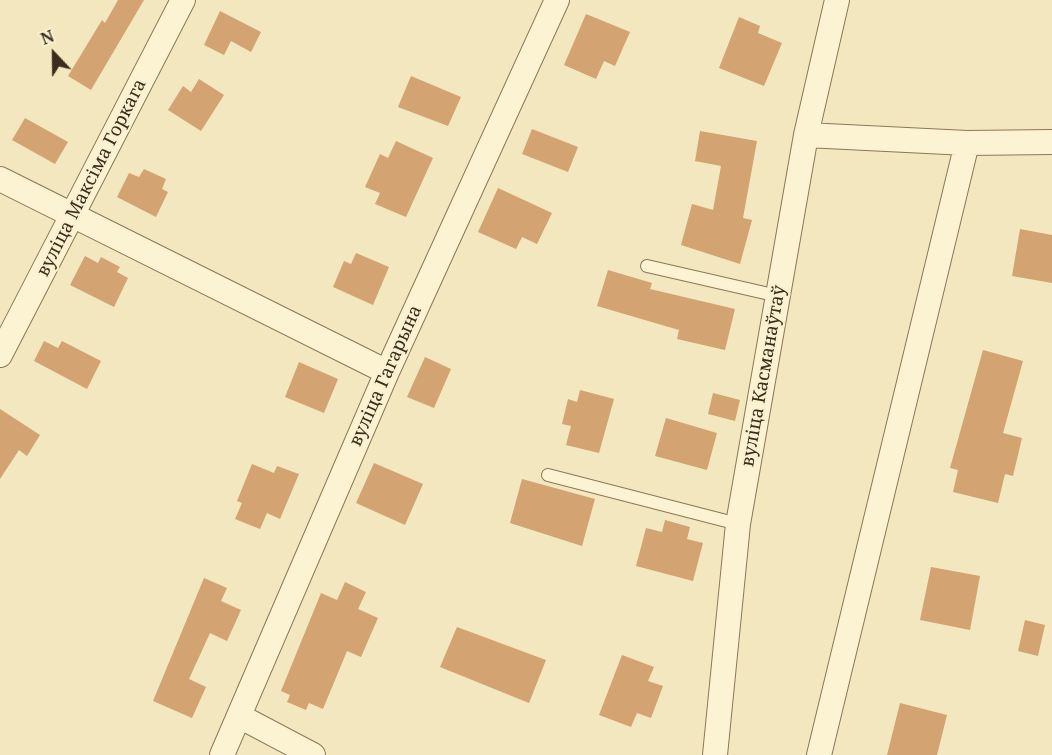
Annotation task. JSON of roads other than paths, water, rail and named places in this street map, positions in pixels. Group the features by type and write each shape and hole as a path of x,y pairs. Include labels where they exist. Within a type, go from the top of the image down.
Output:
{"street":[{"name":"вуліца Максіма Горкага","path":"0,355 183,0"},
{"name":"вуліца Гагарына","path":"222,755 387,372 557,0"},
{"name":"вуліца Касманаўтаў","path":"716,755 738,524 806,135 837,0"},
{"path":"806,135 968,143 1052,142"},
{"path":"819,755 968,143"},
{"path":"0,178 72,217 387,372"},
{"path":"239,716 313,755"}],"lane":[{"path":"647,266 765,293"},
{"path":"548,475 738,524"}]}
